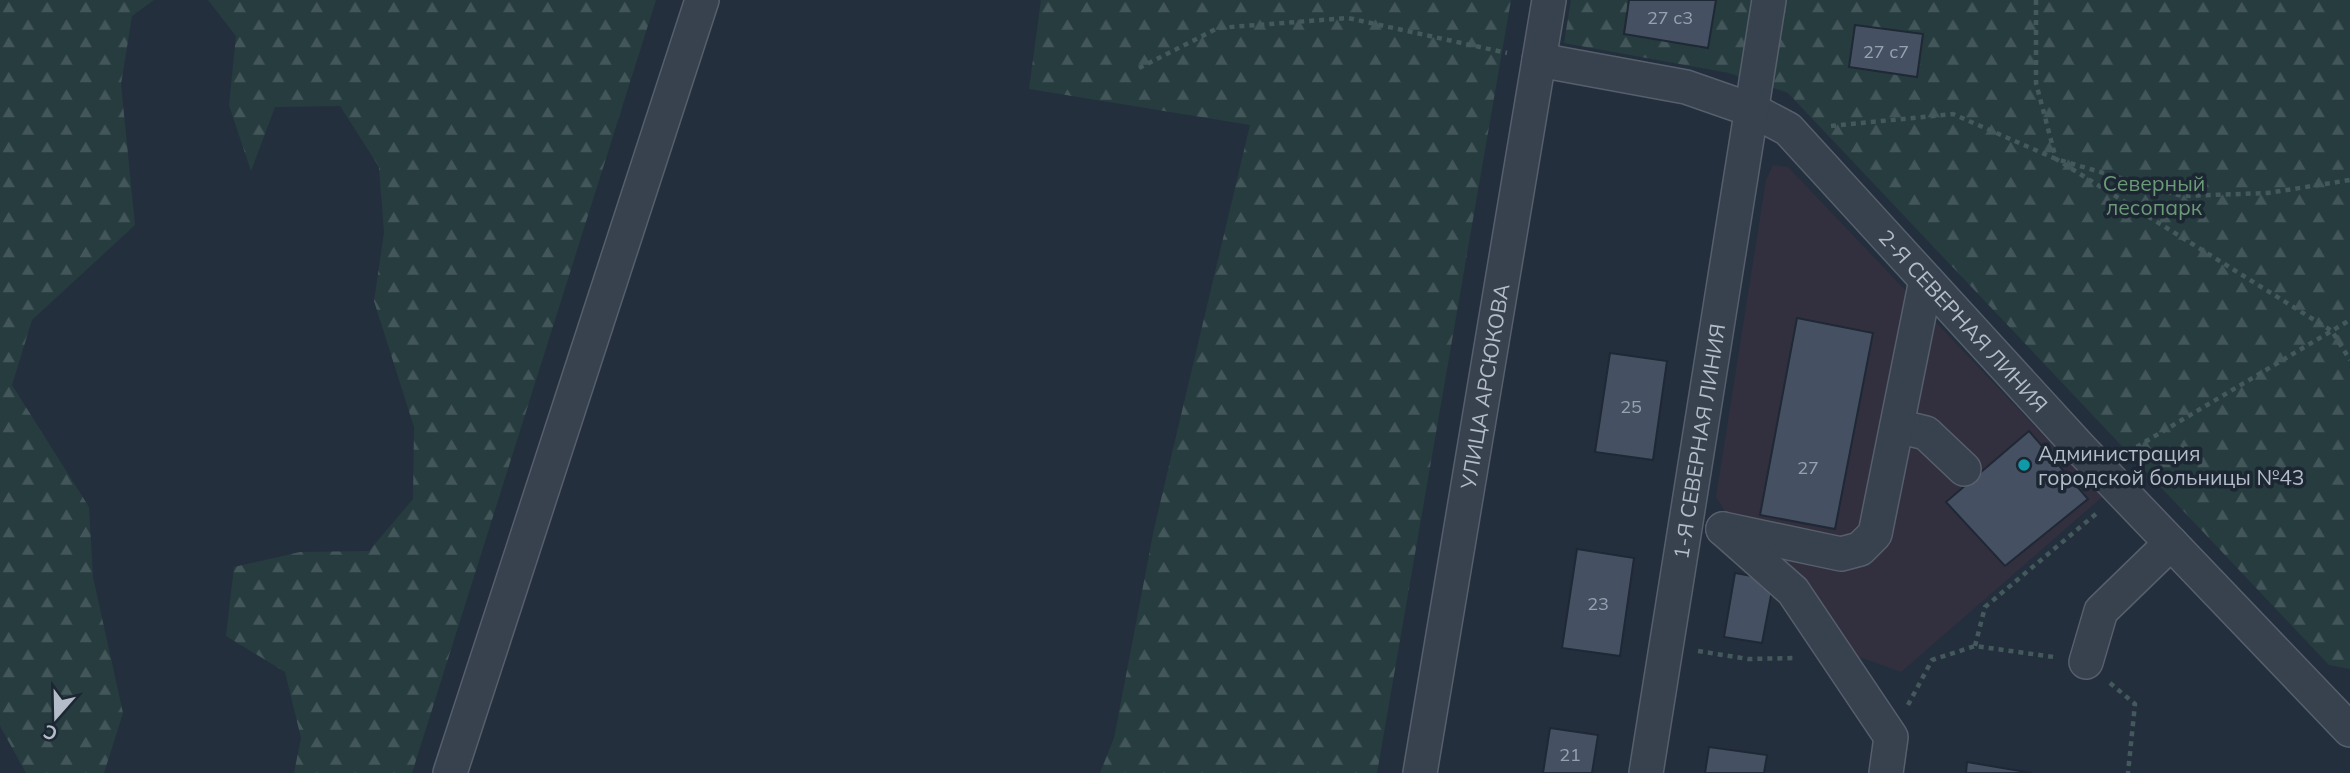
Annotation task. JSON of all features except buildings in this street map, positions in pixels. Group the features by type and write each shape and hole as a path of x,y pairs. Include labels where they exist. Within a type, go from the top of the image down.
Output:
{"street":[{"path":"450,773 702,0"},
{"name":"УЛИЦА АРСЮКОВА","path":"1420,773 1549,0"},
{"name":"1-Я СЕВЕРНАЯ ЛИНИЯ","path":"1646,773 1769,0"},
{"name":"2-Я СЕВЕРНАЯ ЛИНИЯ","path":"1539,60 1686,87 1752,110 1788,130 2093,467 2171,543 2350,730"},
{"path":"1723,529 1841,554 1860,549 1875,534 1926,280"},
{"path":"1897,426 1926,433 1964,469"},
{"path":"1691,490 1723,529 1793,590 1891,737 1886,773"},
{"path":"2086,662 2101,611 2171,543"}],"path":[{"path":"2036,0 2036,83 2056,159 2332,331 2350,360"},
{"path":"1139,68 1218,28 1348,18 1539,60"},
{"path":"1788,130 1953,114 2056,159 2182,196 2268,193 2350,180"},
{"path":"1975,646 1985,607 2093,467 2350,320"},
{"path":"1666,646 1748,659 1836,658"},
{"path":"1891,737 1931,660 1975,646 2086,662 2135,705 2128,773"}],"shaded area":[{"path":"1773,165 1788,167 2102,497 1901,672 1857,656 1805,586 1726,513 1716,497 1766,180"}],"green space":[{"path":"0,0 154,0 132,16 121,84 135,225 32,320 12,385 89,507 93,577 123,713 104,773 26,773 0,726"},
{"path":"208,0 656,0 412,773 294,773 301,738 285,672 226,636 234,567 300,552 369,551 413,499 414,427 374,301 384,233 379,167 340,106 275,107 251,171 229,105 236,36"},
{"path":"1041,0 1511,0 1377,773 1100,773 1114,738 1154,529 1250,125 1029,89"},
{"name":"Северный лесопарк","path":"1571,0 2350,0 2350,669 2329,665 1788,93 1729,73 1564,43"}],"place":[{"name":"Администрация городской больницы №43","path":"2024,465"}]}
